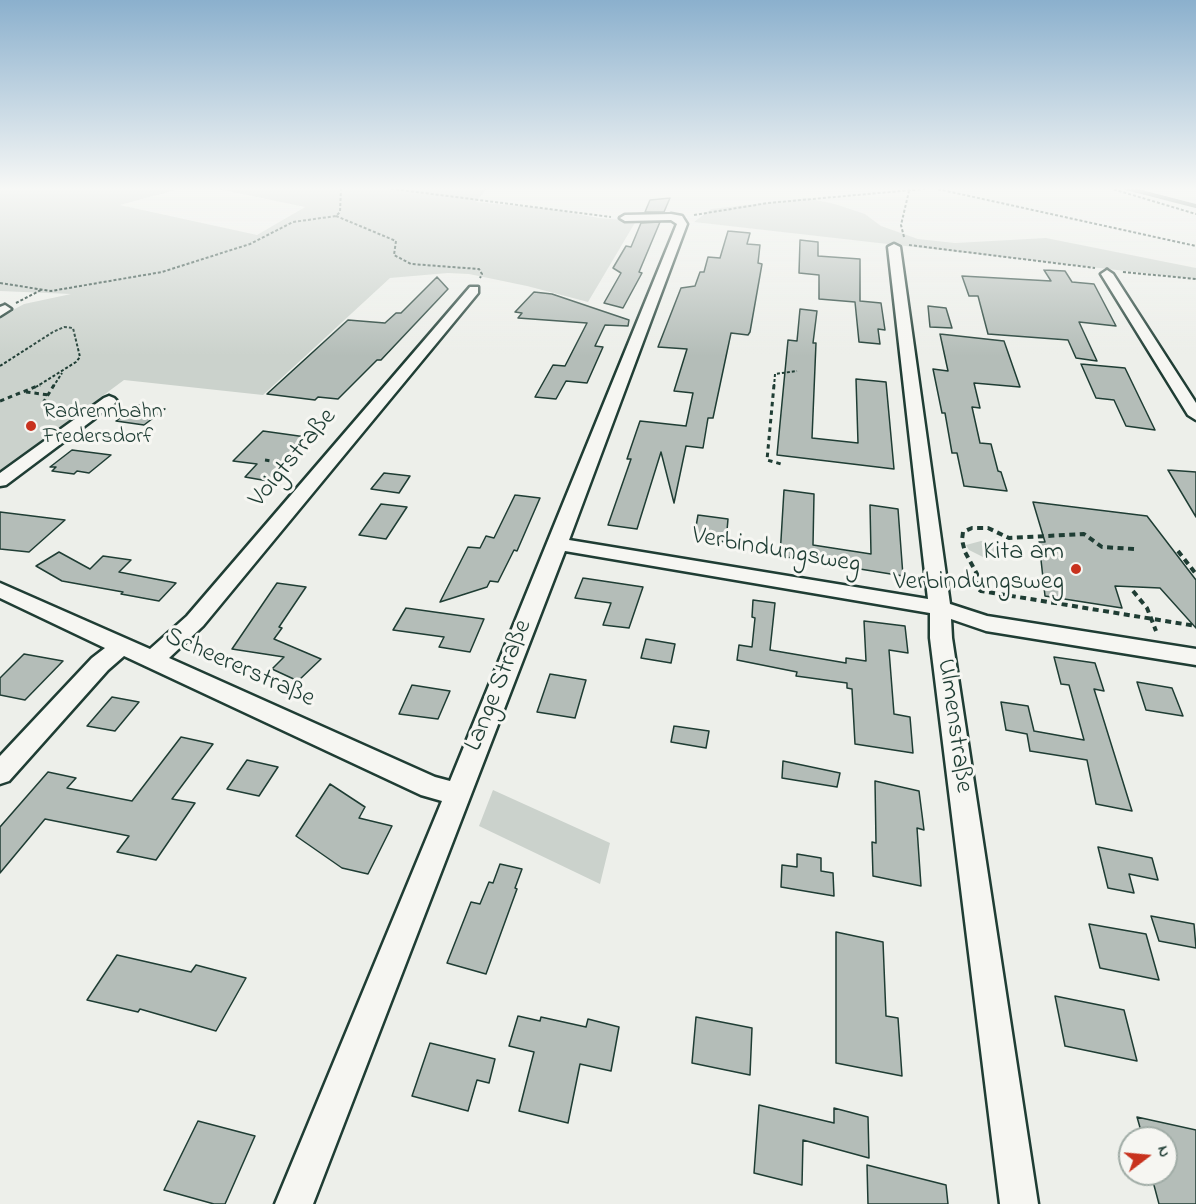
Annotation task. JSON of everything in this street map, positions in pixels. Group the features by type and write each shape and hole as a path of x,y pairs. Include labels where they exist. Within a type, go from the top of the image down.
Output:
{"street":[{"name":"Lange Straße","path":"294,1204 558,544 675,244"},
{"name":"Ulmenstraße","path":"898,246 940,608 941,638 1019,1204"},
{"path":"1107,274 1196,415"},
{"name":"Voigtstraße","path":"152,661 195,621 474,290"},
{"path":"0,481 109,401"},
{"name":"Verbindungsweg","path":"558,544 940,608 986,623 1196,657"},
{"name":"Scheererstraße","path":"0,590 430,788 457,794"},
{"path":"0,773 100,664 121,647"}],"path":[{"path":"0,283 51,291 162,272 249,244"},
{"path":"396,244 394,255 411,264 479,269 482,274 474,290"},
{"path":"898,246 1055,262"},
{"path":"2,310 42,289"},
{"path":"0,366 53,332 64,327 73,328 80,357 63,372 25,392 0,401"},
{"path":"781,464 767,460 776,374 783,371 797,371"},
{"path":"43,403 63,372"},
{"path":"25,392 49,395"},
{"path":"265,460 297,465"},
{"path":"1134,549 1102,547 1084,534 1009,538 988,528 972,528 963,532 962,540 977,574 976,588 981,591 1196,626"},
{"path":"1178,551 1196,574"},
{"path":"1133,591 1147,608 1154,626"}],"shaded area":[{"path":"0,244 622,244 588,302 469,274 448,273 390,278 263,395 124,380 0,472 0,317 24,304 71,294 0,291"},
{"path":"889,244 1077,244 1196,268 1196,279"},
{"path":"981,541 1001,545 1000,551 993,557 983,557 969,550 966,545"},
{"path":"493,790 610,843 600,884 479,826"}],"building":[{"path":"632,244 651,244 639,272 642,273 623,308 604,303 621,273 613,268 626,246 631,247"},
{"path":"724,244 760,245 758,263 762,264 750,332 748,335 731,333 713,418 708,418 703,448 686,446 674,503 661,452 637,529 608,525 631,459 627,459 640,421 686,426 693,393 674,391 687,349 658,347 681,288 695,286 700,272 704,272 708,257 720,258"},
{"path":"800,244 818,244 818,256 860,259 860,301 881,303 885,330 878,329 880,344 859,342 855,302 819,299 819,275 799,273"},
{"path":"1044,270 1065,271 1072,282 1094,284 1116,326 1079,322 1097,361 1076,358 1068,340 988,334 978,296 969,296 962,276 1051,281"},
{"path":"437,277 448,289 381,360 377,360 338,399 318,397 315,400 267,394 348,320 385,323 396,313 401,313"},
{"path":"534,292 552,294 629,320 628,326 605,325 595,346 603,347 587,383 566,381 556,399 535,397 553,365 565,366 587,323 518,318 522,313 515,312"},
{"path":"928,306 946,308 952,328 930,327"},
{"path":"800,309 817,311 813,343 816,343 812,438 858,443 856,379 886,382 894,469 777,455 788,340 797,341"},
{"path":"940,334 1004,341 1020,387 974,383 980,408 972,407 980,443 991,444 998,471 1001,472 1007,491 964,486 957,453 952,453 945,413 942,413 933,369 948,371"},
{"path":"1081,364 1125,368 1155,430 1126,426 1114,400 1096,398"},
{"path":"137,405 165,409 144,425 116,421"},
{"path":"263,431 306,437 268,481 245,477 257,464 233,461"},
{"path":"72,450 111,455 89,473 77,471 74,474 52,471 56,467 50,467"},
{"path":"1168,470 1196,472 1196,517"},
{"path":"384,473 410,476 399,493 371,489"},
{"path":"784,490 814,494 813,545 871,554 870,505 898,509 903,576 780,556"},
{"path":"515,495 540,498 517,551 514,550 498,582 490,581 487,587 440,602 468,547 480,548 486,536 494,538"},
{"path":"1033,502 1147,516 1196,580 1196,628 1160,588 1115,586 1122,608 1045,596 1039,542 1045,542"},
{"path":"381,504 407,507 386,539 359,535"},
{"path":"0,512 65,520 29,552 0,549"},
{"path":"698,515 728,519 726,542 694,538"},
{"path":"59,552 90,569 103,556 131,560 119,572 176,583 159,601 62,581 36,566"},
{"path":"583,578 643,587 629,628 603,625 611,603 575,598"},
{"path":"277,583 306,587 279,627 282,628 274,639 321,659 298,681 272,669 284,657 232,649"},
{"path":"753,600 775,603 770,650 846,663 846,658 866,661 864,621 905,626 908,653 889,650 894,714 910,717 913,753 855,744 852,689 847,688 847,683 796,676 797,672 737,660 739,645 752,647 755,618 752,617"},
{"path":"406,608 484,619 470,652 439,647 444,637 393,630"},
{"path":"646,639 675,644 671,663 641,658"},
{"path":"24,654 63,661 25,700 0,695 0,678"},
{"path":"1054,657 1095,663 1104,691 1094,689 1132,811 1096,804 1087,760 1030,751 1027,734 1006,730 1001,702 1028,706 1034,731 1084,740 1069,685 1061,684"},
{"path":"550,674 586,680 575,718 537,712"},
{"path":"1137,682 1172,688 1183,716 1146,710"},
{"path":"412,685 450,691 438,719 399,714"},
{"path":"112,697 139,702 115,731 87,726"},
{"path":"674,726 709,731 706,748 671,742"},
{"path":"181,737 213,744 172,799 195,803 156,860 117,852 129,836 45,819 0,873 0,827 48,772 76,778 67,788 132,801"},
{"path":"247,760 278,767 259,796 227,789"},
{"path":"783,761 840,773 837,787 782,778"},
{"path":"875,781 919,791 924,830 917,828 921,886 873,876 872,842 876,843"},
{"path":"330,784 365,807 359,818 392,826 368,874 342,868 296,836"},
{"path":"1098,847 1152,858 1158,880 1129,874 1134,893 1108,888"},
{"path":"797,854 821,858 821,871 833,873 834,896 781,887 782,865 797,867"},
{"path":"500,864 522,869 486,974 447,963 471,902 480,904 489,882 493,883"},
{"path":"1151,916 1194,924 1196,948 1159,941"},
{"path":"1089,924 1146,934 1159,980 1100,968"},
{"path":"836,932 883,942 886,1016 898,1018 902,1076 836,1063"},
{"path":"117,955 191,972 196,965 246,978 216,1031 140,1009 138,1012 87,1000"},
{"path":"1055,996 1124,1010 1137,1061 1065,1046"},
{"path":"518,1016 540,1021 541,1017 586,1027 588,1019 619,1027 611,1071 580,1064 568,1123 519,1111 534,1052 509,1046"},
{"path":"696,1017 752,1028 750,1075 692,1063"},
{"path":"430,1043 495,1059 489,1083 477,1080 468,1111 412,1096"},
{"path":"759,1105 834,1123 834,1108 868,1117 869,1158 803,1140 802,1185 754,1173"},
{"path":"1137,1117 1178,1126 1140,1126"},
{"path":"198,1121 255,1136 225,1204 214,1204 164,1190"},
{"path":"1178,1126 1196,1130 1196,1204 1159,1204 1154,1186 1178,1186"},
{"path":"867,1165 946,1185 948,1204 868,1204"}],"place":[{"name":"Radrennbahn Fredersdorf","path":"31,426"},
{"name":"Kita am Verbindungsweg","path":"1076,569"}]}
